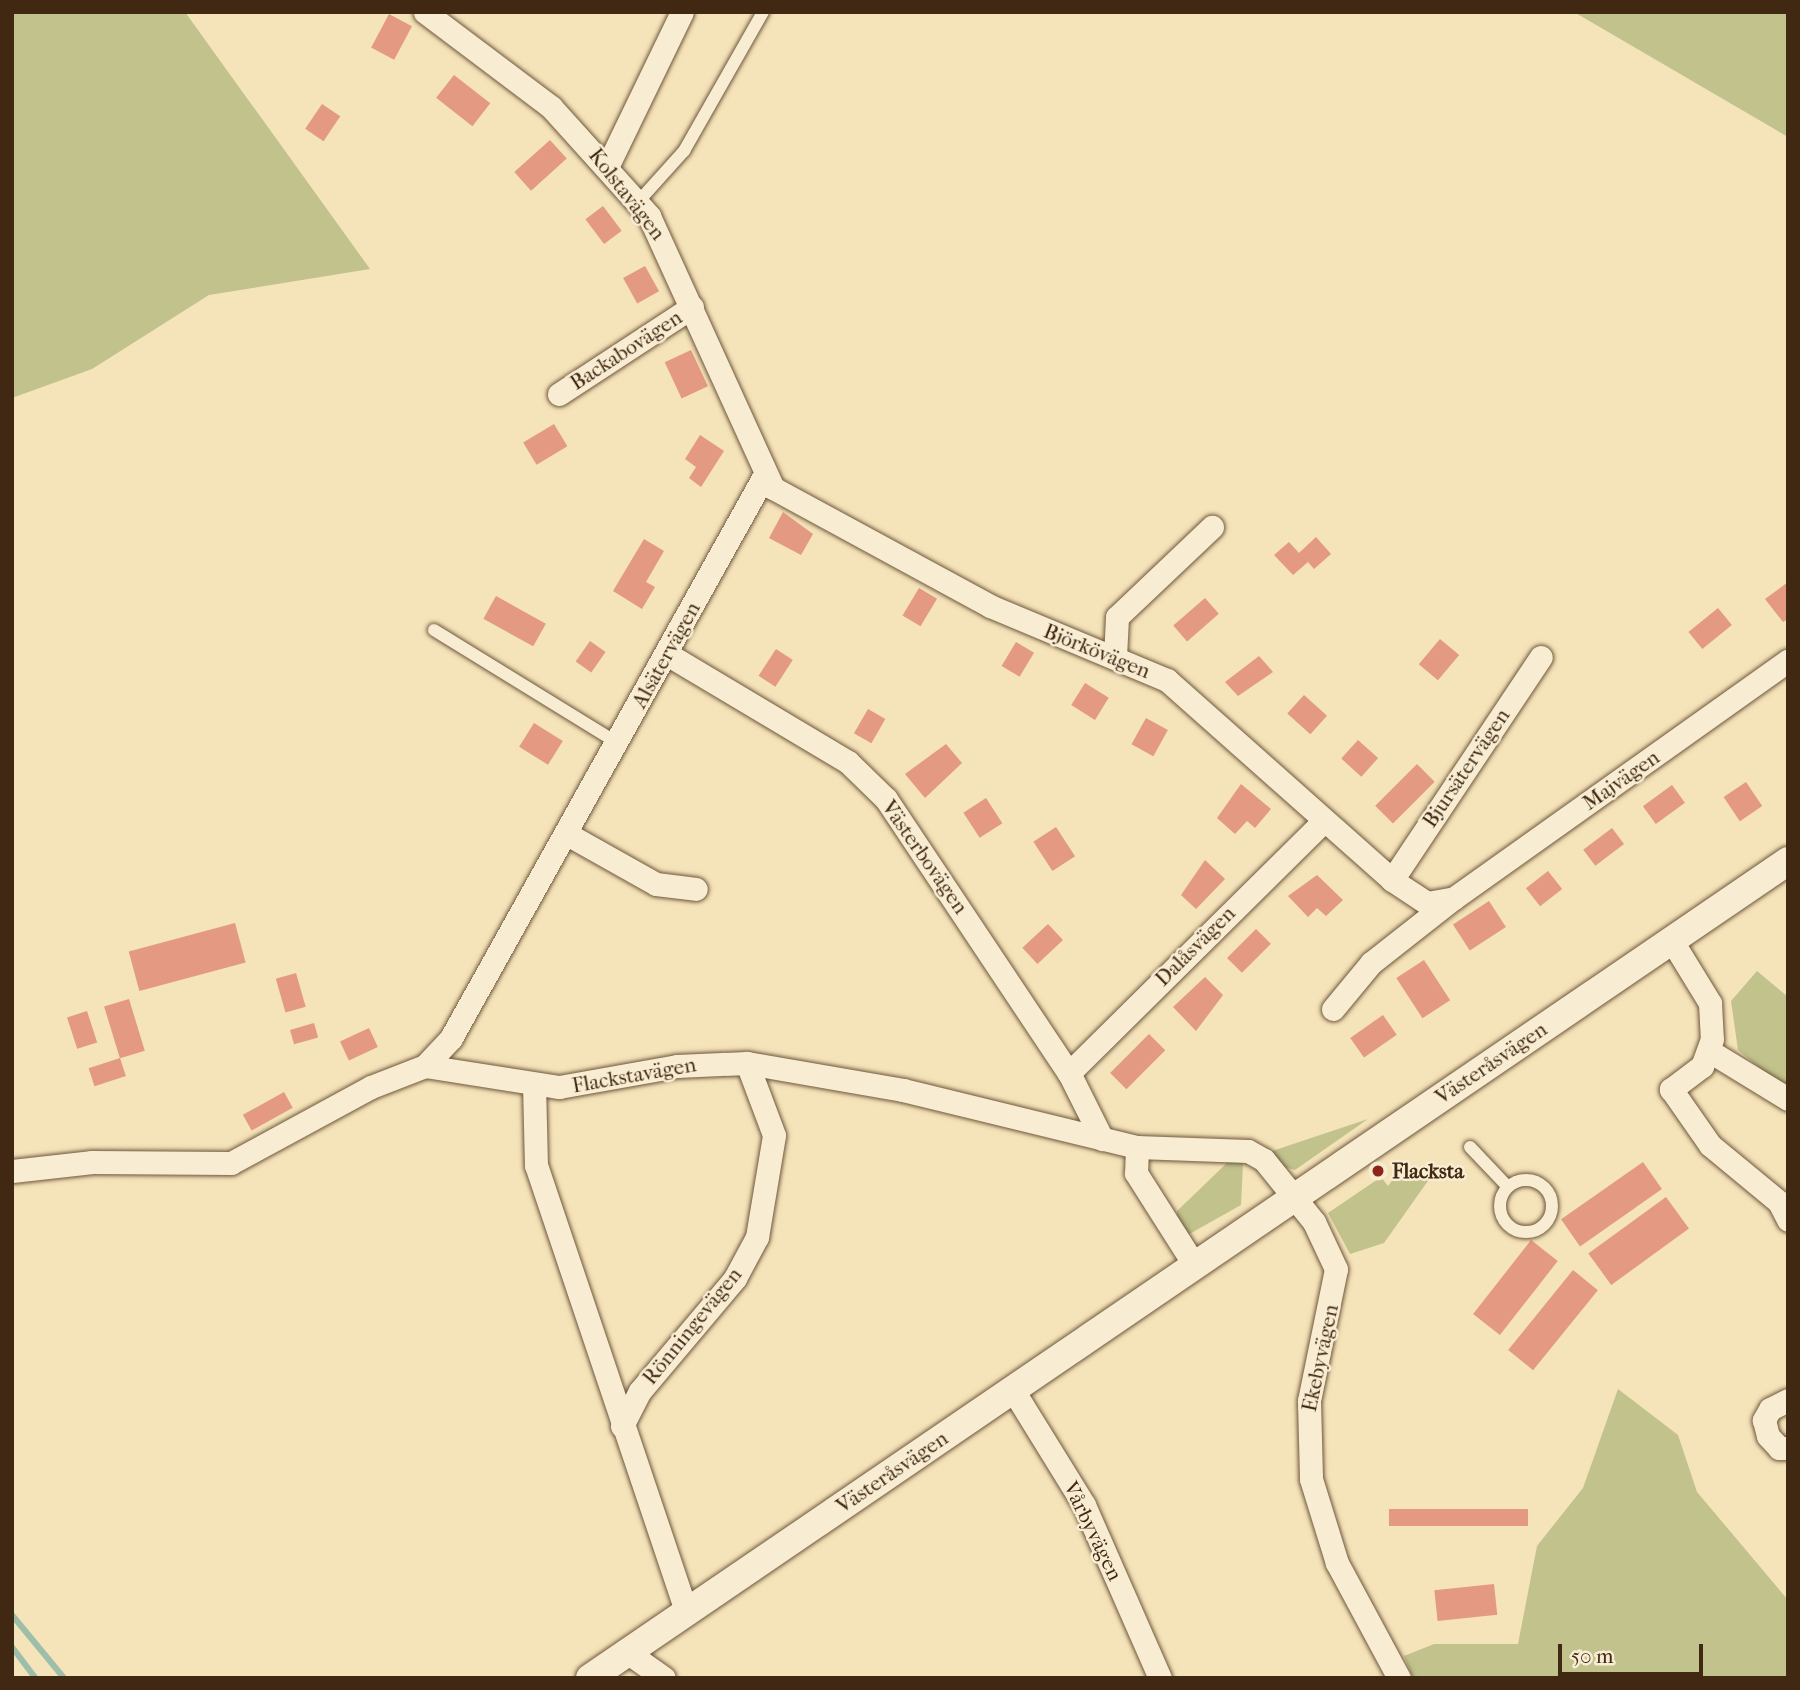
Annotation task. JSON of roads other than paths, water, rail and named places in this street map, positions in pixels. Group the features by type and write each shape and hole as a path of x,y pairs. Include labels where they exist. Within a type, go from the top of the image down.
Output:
{"street":[{"name":"Kolstavägen","path":"425,12 524,84 608,165 638,202 669,248 764,476"},
{"path":"608,165 682,12"},
{"name":"Backabovägen","path":"559,394 692,307"},
{"name":"Alsätervägen","path":"425,1066 452,1038 764,476"},
{"name":"Björkövägen","path":"764,476 773,488 990,606 1167,680 1392,880"},
{"path":"1115,657 1117,617 1212,527"},
{"name":"Västerbovägen","path":"667,654 848,762 886,799 1069,1073 1102,1139"},
{"name":"Bjursätervägen","path":"1392,880 1541,657"},
{"name":"Majvägen","path":"1333,1009 1371,963 1454,898 1788,661"},
{"name":"Dalåsvägen","path":"1069,1073 1324,821"},
{"path":"567,834 656,884 696,889"},
{"name":"Västeråsvägen","path":"590,1678 1788,862"},
{"path":"1392,880 1427,903 1454,898"},
{"path":"1671,941 1710,1003 1711,1052 1671,1088 1710,1145 1779,1202 1788,1220"},
{"path":"1711,1052 1788,1098"},
{"name":"Flackstavägen","path":"425,1066 534,1084 580,1087 677,1066 747,1063 903,1090 1137,1147 1248,1151 1264,1160 1293,1198"},
{"name":"Rönningevägen","path":"622,1426 640,1391 735,1278 757,1237 775,1143 747,1063"},
{"path":"12,1171 92,1162 231,1163 371,1087 425,1066"},
{"name":"Rönningevägen","path":"534,1084 536,1165 686,1611"},
{"path":"1137,1147 1136,1173 1195,1266"},
{"name":"Ekebyvägen","path":"1293,1198 1314,1222 1336,1269 1305,1429 1315,1505 1336,1563 1399,1678"},
{"name":"Vårbyvägen","path":"1013,1390 1084,1505 1160,1678"},
{"path":"1788,1401 1770,1409 1764,1420 1773,1442 1788,1448"},
{"path":"627,1652 664,1678"}],"lane":[{"path":"638,202 684,151 763,12"},
{"path":"434,631 618,743"},
{"path":"1470,1147 1507,1186"},
{"path":"1529,1179 1547,1189 1553,1209 1543,1227 1523,1232 1506,1223 1500,1203 1507,1186 1529,1179"}],"waterway":[{"path":"12,1615 64,1678"},
{"path":"12,1647 35,1678"}],"place":[{"name":"Flacksta","path":"1378,1171"}]}
